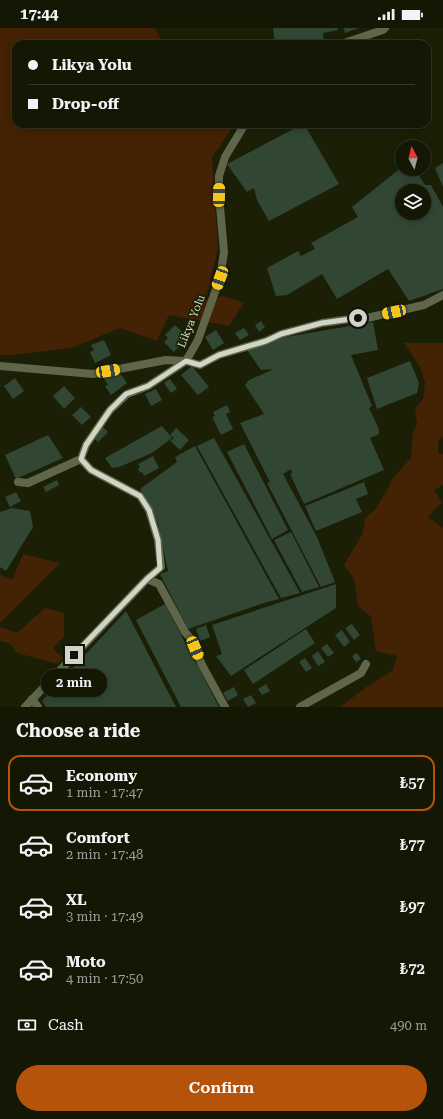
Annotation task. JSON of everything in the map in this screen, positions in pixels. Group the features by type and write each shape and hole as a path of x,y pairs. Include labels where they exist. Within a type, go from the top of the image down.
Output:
{"street":[{"path":"353,40 385,28"},
{"name":"Likya Yolu","path":"243,128 225,157 220,176 219,195 224,252 220,278 198,340 186,361 200,365 219,355 266,341 281,334 322,323 367,318 402,311 424,305 443,295"},
{"path":"0,366 93,374 166,360 186,361"},
{"path":"18,482 28,483 81,459 86,445 110,410 126,394 148,386 186,361"},
{"path":"25,707 147,579 160,568 158,540 149,510 140,496 91,470 81,459"},
{"path":"147,579 159,584 185,632 191,639 202,665 225,707"},
{"path":"300,707 360,673 366,664"},
{"path":"32,699 38,707"}],"shaded area":[{"path":"0,28 155,28 161,40 12,40 12,128 232,128 212,157 218,249 205,300 223,296 244,303 229,326 169,315 157,341 120,328 71,348 0,355"},
{"path":"404,343 443,343 443,437 438,441 438,453 443,454 443,485 434,490 442,502 428,517 443,528 443,707 340,707 365,688 393,670 397,656 376,651 371,617 358,605 354,579 344,565 363,533 365,518 375,510 393,478 411,458 413,432 417,424 415,409 423,399 425,382 420,367"},
{"path":"23,554 60,563 0,623 0,574 12,580"},
{"path":"45,608 64,613 64,636 53,649 63,658 57,664 17,653 11,644 0,641 0,627 17,633"}],"building":[{"path":"273,28 337,28 338,30 323,33 324,40 274,40"},
{"path":"344,28 359,28 345,33"},
{"path":"295,128 306,128 339,184 269,221 257,200 254,188 247,192 227,164"},
{"path":"443,163 443,187 435,168"},
{"path":"395,173 395,176 419,176 424,184 395,184 395,220 431,220 431,185 443,207 443,289 409,301 388,269 337,299 322,274 287,295 276,296 267,268 298,251 301,256 315,249 311,243 358,217 352,207"},
{"path":"261,321 265,327 259,332 255,325"},
{"path":"373,322 378,350 351,355 372,406 369,408 378,427 379,434 370,438 384,470 304,504 290,474 292,473 291,469 283,474 317,537 335,582 321,587 267,483 270,482 240,423 264,414 245,385 249,380 274,369 261,370 247,350 280,338"},
{"path":"175,325 188,337 174,352 164,342 168,338 165,335"},
{"path":"244,328 249,335 240,340 235,333"},
{"path":"216,330 224,343 213,350 205,337"},
{"path":"104,340 111,355 95,363 90,352 94,350 91,345"},
{"path":"410,361 419,383 417,393 377,409 367,378"},
{"path":"192,366 209,387 198,395 181,375"},
{"path":"113,372 115,375 119,372 127,383 111,395 105,386 108,385 104,379"},
{"path":"15,378 24,391 13,399 4,386"},
{"path":"170,379 177,389 171,393 164,383"},
{"path":"64,386 75,398 64,409 53,396"},
{"path":"156,389 162,400 151,406 145,394"},
{"path":"227,405 230,412 226,414 233,429 221,435 212,417 215,416 213,412"},
{"path":"81,407 91,417 82,425 72,415"},
{"path":"162,426 172,438 152,453 119,467 112,468 105,458"},
{"path":"103,427 108,432 98,442 93,437"},
{"path":"176,428 189,440 180,450 170,441 174,438 170,435"},
{"path":"48,435 63,458 16,479 5,455"},
{"path":"214,438 300,593 281,598 197,446"},
{"path":"244,444 288,530 272,539 227,452"},
{"path":"195,446 279,599 188,629 160,574 168,571 158,523 149,503 140,489 177,462 175,457"},
{"path":"153,456 159,468 144,476 138,469 140,467 138,464"},
{"path":"57,480 59,485 46,492 43,487"},
{"path":"364,482 368,494 356,499 362,512 316,531 305,506"},
{"path":"16,492 21,501 10,507 5,497"},
{"path":"12,508 30,511 33,527 6,571 0,567 0,512"},
{"path":"291,532 319,587 302,592 274,540"},
{"path":"336,584 336,608 231,676 216,656 222,654 212,625"},
{"path":"165,604 219,707 181,707 136,620"},
{"path":"126,611 176,707 46,707 42,701"},
{"path":"352,624 360,635 354,640 345,628"},
{"path":"206,625 210,637 200,641 196,629"},
{"path":"306,629 315,643 253,684 244,670"},
{"path":"342,630 350,642 344,647 335,635"},
{"path":"327,644 334,653 328,657 321,648"},
{"path":"318,651 325,662 318,666 312,656"},
{"path":"357,653 361,659 356,662 352,656"},
{"path":"305,658 312,668 306,672 299,662"},
{"path":"266,684 270,691 262,695 258,689"},
{"path":"234,687 238,695 228,701 223,693"},
{"path":"251,695 256,703 248,707 243,699"}],"route":[{"path":"74,655 147,579 160,568 158,540 149,510 140,496 91,470 81,459 86,445 110,410 126,394 148,386 186,361 200,365 219,355 266,341 281,334 322,323 358,318"}]}
